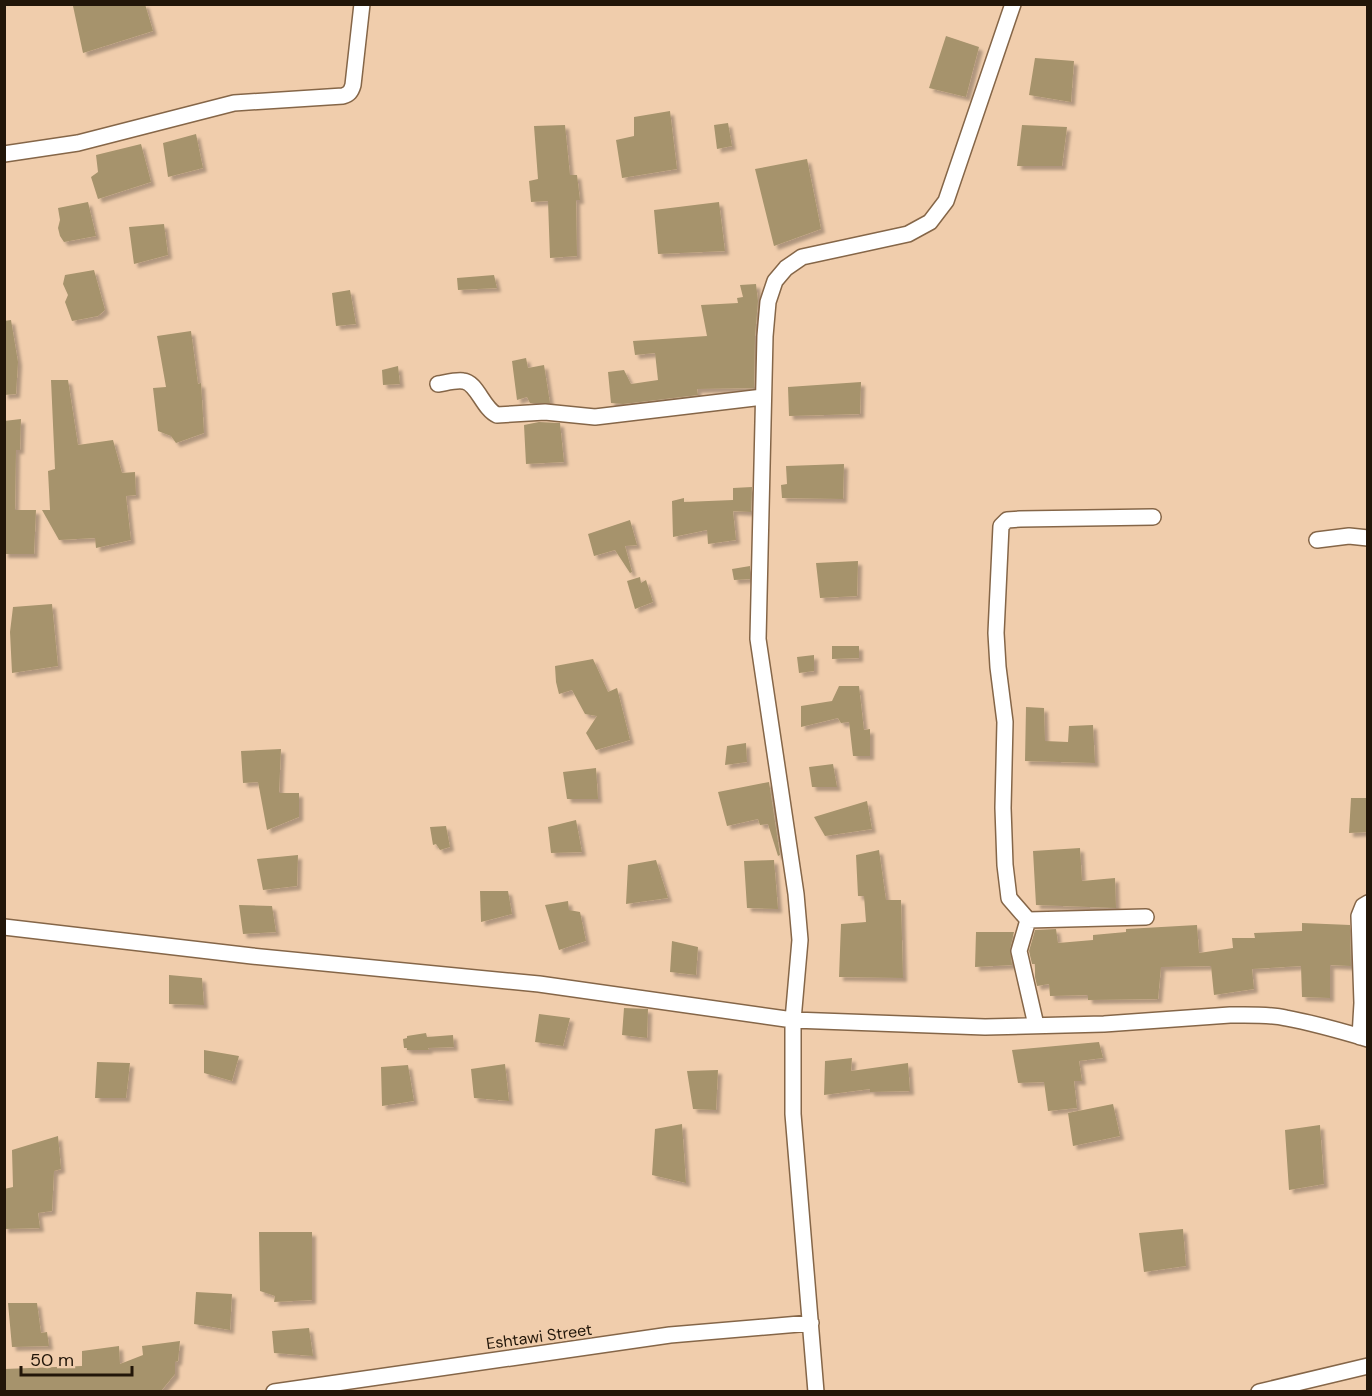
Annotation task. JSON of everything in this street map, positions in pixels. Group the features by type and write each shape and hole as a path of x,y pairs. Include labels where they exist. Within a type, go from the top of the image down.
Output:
{"street":[{"path":"4,154 78,143 234,104 348,94 353,85 362,4"},
{"path":"816,1392 793,1114 793,1020 800,940 796,894 758,639 763,397 768,302 775,281 786,268 802,257 908,234 930,222 946,201 1013,4"},
{"path":"438,384 464,381 470,384 490,412 497,415 545,412 595,417 763,397"},
{"path":"1029,920 1009,897 1005,865 1003,808 1005,722 996,633 1001,526 1007,520 1020,519 1153,517"},
{"path":"1317,540 1349,536 1368,538"},
{"path":"4,927 252,956 539,984 793,1020 985,1027 1065,1026 1256,1015 1284,1018 1364,1038 1359,916 1363,906 1368,903"},
{"path":"1029,920 1146,917"},
{"path":"1029,920 1019,951 1036,1025"},
{"name":"Eshtawi Street","path":"274,1392 670,1335 811,1323"},
{"path":"1259,1392 1368,1366"}],"building":[{"path":"80,4 145,4 153,31 83,53 73,6"},
{"path":"946,36 979,47 966,97 929,88"},
{"path":"1035,58 1074,61 1071,102 1029,95"},
{"path":"670,111 677,169 622,178 616,140 634,136 634,117"},
{"path":"728,123 732,146 717,149 714,125"},
{"path":"565,125 570,175 577,175 580,200 576,200 577,256 550,258 548,201 531,202 529,181 538,179 534,126"},
{"path":"1022,125 1067,127 1062,166 1017,166"},
{"path":"196,134 203,168 168,177 163,143"},
{"path":"141,144 151,182 98,199 91,177 98,172 96,155"},
{"path":"807,159 821,229 774,246 755,169"},
{"path":"88,202 96,236 64,242 58,228 60,220 58,208"},
{"path":"719,202 725,251 658,254 654,210"},
{"path":"164,224 168,255 134,264 129,227"},
{"path":"94,270 105,310 98,316 72,321 65,302 68,295 63,284 65,275"},
{"path":"494,275 497,288 458,290 457,278"},
{"path":"756,284 758,301 754,388 697,389 698,395 623,404 611,403 608,372 624,370 631,384 658,380 655,353 635,355 633,341 707,336 701,305 738,303 737,298 743,297 740,285"},
{"path":"350,290 356,324 336,326 332,293"},
{"path":"11,320 18,362 16,394 4,395 4,321"},
{"path":"191,331 198,384 201,383 204,433 176,443 171,436 158,431 153,388 166,387 157,336"},
{"path":"526,358 528,368 544,365 550,403 530,403 527,397 517,400 512,361"},
{"path":"398,366 400,384 383,385 382,370"},
{"path":"51,380 68,380 78,445 113,440 122,473 135,472 136,495 126,496 131,540 96,548 95,538 59,540 42,510 50,510 48,471 55,469"},
{"path":"861,382 860,414 789,416 788,387"},
{"path":"21,419 20,450 16,450 15,510 36,510 34,554 4,554 4,421"},
{"path":"539,422 560,423 564,462 526,464 524,425"},
{"path":"844,464 843,499 782,498 781,485 787,484 786,466"},
{"path":"752,487 751,512 733,511 736,540 708,544 707,530 673,537 672,501 684,498 684,502 733,500 733,488"},
{"path":"630,520 637,545 625,546 632,572 630,573 615,550 594,556 588,534"},
{"path":"858,561 857,596 820,598 816,563"},
{"path":"750,566 750,579 734,580 732,569"},
{"path":"640,577 641,583 646,580 653,602 635,609 627,581"},
{"path":"52,604 58,666 12,673 10,632 13,607"},
{"path":"832,646 859,646 859,658 832,659"},
{"path":"814,655 814,671 799,673 797,657"},
{"path":"593,659 608,692 617,688 630,740 596,750 586,733 597,716 585,714 572,690 559,694 555,666"},
{"path":"839,686 859,686 864,730 870,729 870,756 853,756 849,722 841,723 838,718 801,727 801,706 832,701"},
{"path":"1026,707 1044,708 1045,741 1068,742 1069,726 1093,725 1095,763 1025,761"},
{"path":"746,743 747,762 725,765 727,746"},
{"path":"281,749 279,793 299,793 299,817 267,830 258,782 243,783 241,751"},
{"path":"833,764 837,787 812,787 809,767"},
{"path":"596,768 598,799 567,799 563,772"},
{"path":"769,782 780,855 778,856 768,824 760,825 758,819 727,826 718,792"},
{"path":"1351,798 1368,798 1368,832 1349,833"},
{"path":"867,801 872,829 825,836 814,817"},
{"path":"576,820 582,852 551,853 548,827"},
{"path":"446,826 450,847 440,850 436,844 433,845 430,827"},
{"path":"1080,848 1082,881 1115,878 1116,908 1036,905 1033,851"},
{"path":"879,850 886,900 901,900 903,978 839,977 841,924 866,922 864,896 858,896 856,855"},
{"path":"298,855 297,886 263,890 257,859"},
{"path":"656,860 668,898 626,904 628,865"},
{"path":"774,860 778,909 747,908 744,861"},
{"path":"480,891 508,891 512,914 481,922"},
{"path":"568,901 569,910 580,912 586,941 559,950 545,905"},
{"path":"239,905 272,906 276,932 243,934"},
{"path":"1302,923 1350,925 1351,966 1330,965 1330,998 1302,997 1301,966 1252,969 1254,989 1214,995 1211,966 1161,967 1158,999 1088,1000 1088,995 1050,996 1049,984 1037,986 1035,964 1032,964 1029,951 1035,930 1056,929 1058,943 1093,940 1093,935 1126,932 1126,929 1197,925 1199,953 1233,948 1232,938 1255,938 1254,933 1302,931"},
{"path":"976,932 1014,932 1010,949 1012,965 975,967"},
{"path":"672,941 698,947 696,975 670,972"},
{"path":"169,975 202,978 204,1005 169,1004"},
{"path":"624,1008 648,1009 647,1038 622,1035"},
{"path":"539,1014 570,1018 563,1046 535,1042"},
{"path":"426,1033 427,1037 453,1035 454,1047 428,1048 429,1050 404,1048 403,1039 407,1036"},
{"path":"1099,1042 1103,1058 1079,1061 1082,1081 1074,1081 1077,1108 1048,1111 1044,1082 1018,1083 1012,1050"},
{"path":"204,1050 239,1056 232,1081 204,1073"},
{"path":"852,1058 851,1071 908,1063 910,1091 870,1092 870,1089 824,1095 825,1061"},
{"path":"97,1062 130,1063 126,1098 95,1098"},
{"path":"505,1064 509,1101 474,1098 471,1069"},
{"path":"408,1065 414,1101 382,1106 381,1067"},
{"path":"718,1070 716,1110 693,1109 687,1071"},
{"path":"1113,1104 1120,1136 1073,1146 1068,1113"},
{"path":"682,1124 686,1183 652,1175 655,1129"},
{"path":"1320,1125 1324,1184 1289,1190 1285,1130"},
{"path":"58,1136 61,1169 54,1171 52,1211 38,1213 40,1228 4,1229 4,1189 13,1187 12,1150"},
{"path":"1183,1229 1186,1266 1144,1272 1139,1233"},
{"path":"259,1232 312,1232 312,1300 274,1302 275,1296 260,1291"},
{"path":"196,1292 232,1294 230,1330 194,1324"},
{"path":"8,1303 37,1303 41,1333 47,1332 49,1346 12,1347"},
{"path":"309,1328 313,1356 274,1353 272,1331"},
{"path":"180,1341 175,1374 161,1391 4,1392 4,1369 82,1366 82,1351 119,1346 120,1364 143,1355 142,1346"}]}
